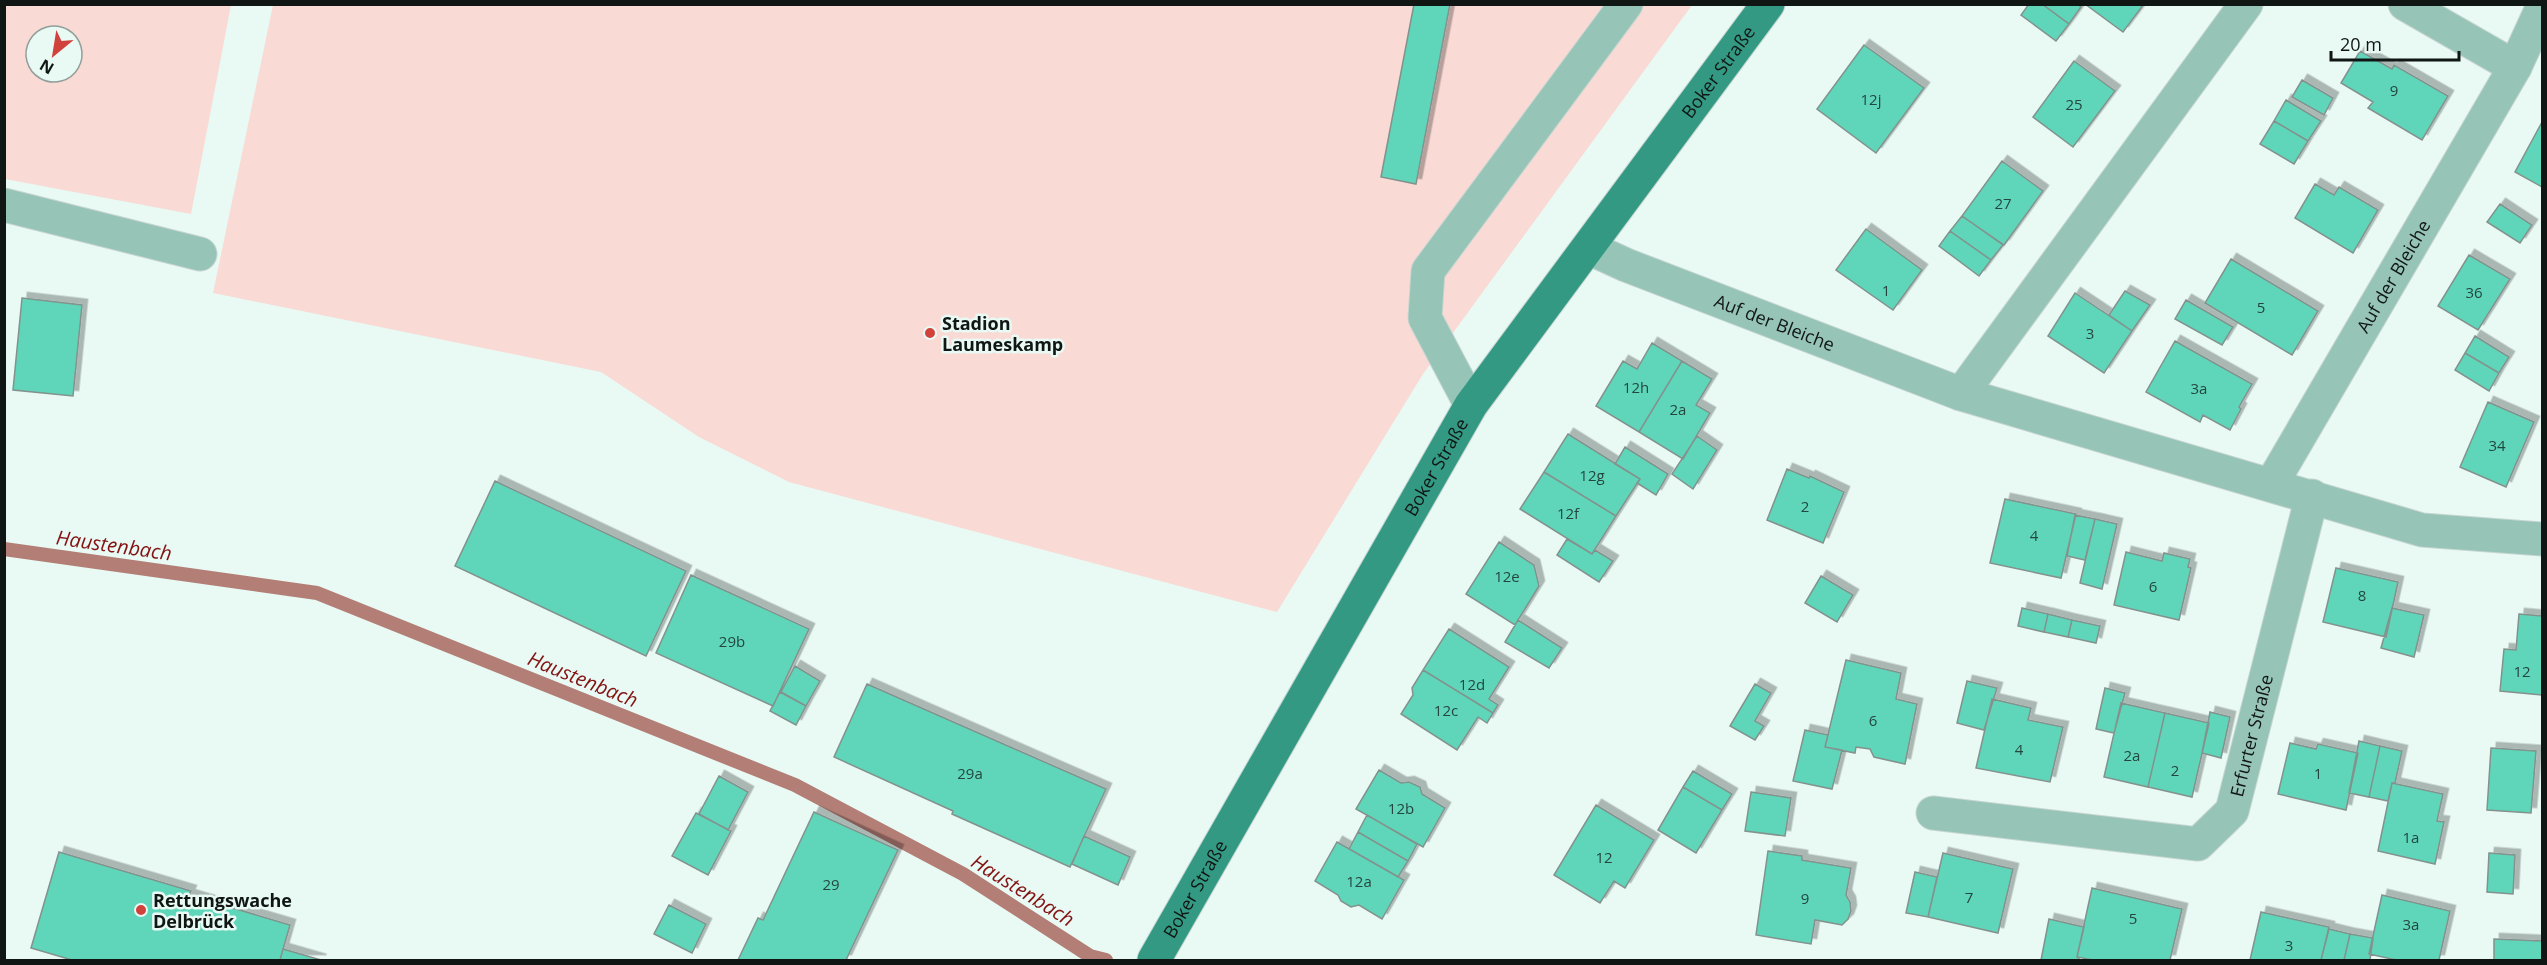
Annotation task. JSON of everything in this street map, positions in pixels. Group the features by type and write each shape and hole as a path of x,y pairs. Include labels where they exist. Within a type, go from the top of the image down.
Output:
{"main road":[{"name":"Boker Straße","path":"1160,950 1471,405 1768,4"}],"street":[{"path":"1471,405 1425,318 1428,271 1626,4"},
{"path":"1961,394 2246,4"},
{"path":"2405,4 2515,67"},
{"name":"Auf der Bleiche","path":"2271,485 2515,67 2542,8"},
{"path":"4,206 200,254"},
{"name":"Auf der Bleiche","path":"1589,248 1626,265 1961,394 2422,530 2542,539"},
{"name":"Erfurter Straße","path":"1933,813 2198,844 2232,811 2312,496"}],"shaded area":[{"path":"4,5 231,5 191,214 5,179"},
{"name":"Stadion Laumeskamp","path":"273,5 1692,5 1423,374 1277,612 789,482 699,437 601,372 213,293"}],"building":[{"path":"1414,4 1450,4 1416,184 1381,177"},
{"path":"2029,4 2042,4 2069,24 2056,41 2021,15"},
{"path":"2042,4 2077,4 2081,7 2069,24"},
{"path":"2085,4 2144,4 2123,32"},
{"path":"1864,45 1924,88 1876,153 1817,109"},
{"path":"2360,51 2392,69 2394,65 2448,96 2422,140 2368,108 2373,102 2341,83"},
{"path":"2074,61 2115,91 2073,147 2033,117"},
{"path":"2302,80 2333,98 2324,115 2292,97"},
{"path":"2286,100 2321,121 2308,141 2274,121"},
{"path":"2274,121 2308,141 2294,164 2260,144"},
{"path":"2542,122 2542,187 2515,172"},
{"path":"2002,161 2043,191 2004,245 1962,216"},
{"path":"2315,184 2334,195 2339,187 2378,210 2353,253 2295,218"},
{"path":"2500,204 2532,225 2520,243 2487,222"},
{"path":"1962,216 2003,245 1991,260 1950,231"},
{"path":"1866,229 1922,270 1893,310 1836,270"},
{"path":"1950,231 1991,260 1979,276 1939,246"},
{"path":"2469,255 2510,279 2478,330 2438,306"},
{"path":"2231,259 2318,311 2292,355 2205,303"},
{"path":"2125,291 2150,305 2132,331 2109,315"},
{"path":"2075,293 2132,331 2104,373 2048,336"},
{"path":"22,298 82,305 73,396 13,390"},
{"path":"2186,300 2233,327 2222,345 2175,319"},
{"path":"2475,336 2509,357 2499,373 2465,353"},
{"path":"2175,341 2252,384 2239,407 2241,409 2230,430 2203,415 2200,422 2146,392"},
{"path":"1652,343 1682,361 1639,432 1596,406 1623,361 1637,369"},
{"path":"2465,353 2499,373 2489,391 2455,370"},
{"path":"1682,361 1712,379 1696,405 1710,413 1683,459 1639,432"},
{"path":"2488,402 2534,422 2506,487 2460,467"},
{"path":"1568,434 1640,479 1616,516 1544,472"},
{"path":"1697,436 1717,450 1693,489 1672,474"},
{"path":"1625,447 1668,474 1656,495 1637,483 1640,479 1615,464"},
{"path":"1787,469 1809,478 1810,476 1844,492 1823,543 1767,520"},
{"path":"1544,472 1616,516 1592,554 1520,509"},
{"path":"495,481 686,571 646,656 455,566"},
{"path":"2005,499 2076,514 2061,578 1990,563"},
{"path":"2075,515 2095,519 2085,560 2067,556"},
{"path":"2095,519 2117,524 2102,589 2080,583"},
{"path":"1567,539 1592,554 1595,550 1613,561 1599,582 1557,555"},
{"path":"1499,542 1534,565 1539,586 1515,625 1466,594"},
{"path":"2126,552 2162,561 2164,553 2190,559 2188,567 2191,568 2179,620 2114,605"},
{"path":"2336,568 2398,582 2386,637 2323,622"},
{"path":"691,575 809,629 773,706 656,653"},
{"path":"1821,576 1853,595 1837,622 1805,603"},
{"path":"2022,608 2048,614 2044,632 2018,626"},
{"path":"2392,608 2424,615 2414,657 2381,648"},
{"path":"2048,614 2072,620 2068,637 2044,632"},
{"path":"2519,614 2542,616 2542,695 2500,691 2504,649 2516,650"},
{"path":"1518,620 1562,648 1549,668 1505,642"},
{"path":"2072,620 2100,626 2096,643 2068,637"},
{"path":"1449,629 1509,667 1489,699 1498,705 1493,713 1423,670"},
{"path":"1846,660 1901,673 1896,699 1917,704 1905,764 1874,757 1870,749 1856,747 1855,753 1825,747"},
{"path":"795,666 820,681 806,706 781,692"},
{"path":"1423,670 1493,713 1487,723 1478,717 1457,750 1401,714 1413,695 1412,688"},
{"path":"1967,681 1997,688 1984,730 1957,723"},
{"path":"867,684 1106,789 1070,867 952,814 953,811 834,757"},
{"path":"1755,684 1771,693 1755,721 1764,726 1755,740 1730,726"},
{"path":"2105,688 2125,693 2114,733 2096,729"},
{"path":"780,692 806,706 796,725 770,711"},
{"path":"1992,699 2031,708 2028,720 2063,727 2050,782 1976,768"},
{"path":"2121,703 2165,713 2148,787 2104,777"},
{"path":"2210,712 2230,717 2221,758 2202,753"},
{"path":"2165,713 2209,723 2192,797 2148,787"},
{"path":"1805,730 1828,735 1825,747 1842,750 1832,789 1793,781"},
{"path":"2359,741 2380,746 2369,797 2349,793"},
{"path":"2290,743 2316,749 2318,744 2358,753 2346,810 2278,794"},
{"path":"2380,746 2402,751 2395,783 2392,783 2388,801 2369,797"},
{"path":"2491,748 2536,751 2531,813 2487,810"},
{"path":"1379,770 1401,783 1409,782 1420,787 1422,794 1445,808 1423,847 1356,809"},
{"path":"1693,771 1732,794 1722,810 1683,787"},
{"path":"719,776 748,792 728,830 699,814"},
{"path":"2392,783 2443,794 2437,821 2444,822 2435,864 2378,851"},
{"path":"1683,787 1722,810 1696,853 1658,830"},
{"path":"1751,792 1791,798 1785,836 1745,831"},
{"path":"1596,805 1654,840 1625,888 1614,881 1600,903 1554,875"},
{"path":"814,812 898,850 846,960 738,960 758,918 763,920"},
{"path":"696,813 731,831 708,875 672,856"},
{"path":"1367,815 1417,844 1408,861 1358,832"},
{"path":"1358,832 1408,861 1398,877 1349,849"},
{"path":"1084,836 1130,857 1118,885 1072,864"},
{"path":"1337,842 1404,880 1382,919 1359,905 1351,907 1341,901 1338,895 1315,881"},
{"path":"1768,851 1802,856 1802,860 1851,868 1846,895 1851,911 1848,919 1842,925 1815,920 1811,944 1756,935"},
{"name":"Rettungswache Delbrück","path":"59,852 191,891 189,895 290,925 280,960 72,960 31,948"},
{"path":"1943,853 2013,869 1998,933 1928,917"},
{"path":"2489,853 2515,855 2513,894 2487,892"},
{"path":"1915,872 1937,877 1928,917 1906,913"},
{"path":"2092,888 2182,909 2170,960 2093,960 2077,957"},
{"path":"2382,895 2450,911 2439,960 2396,960 2369,954"},
{"path":"669,905 706,924 692,953 654,934"},
{"path":"2261,912 2329,927 2321,960 2250,960"},
{"path":"2049,919 2084,927 2077,957 2079,960 2041,960"},
{"path":"2329,929 2350,934 2344,960 2321,960"},
{"path":"2350,934 2373,938 2370,960 2344,960"},
{"path":"2494,939 2542,941 2542,960 2494,960"},
{"path":"283,949 321,960 280,960"}],"waterway":[{"name":"Haustenbach","path":"4,549 317,593 795,785 963,874 1090,956 1106,960"}],"place":[{"name":"Stadion Laumeskamp","path":"930,333"},
{"name":"Rettungswache Delbrück","path":"141,910"}]}
